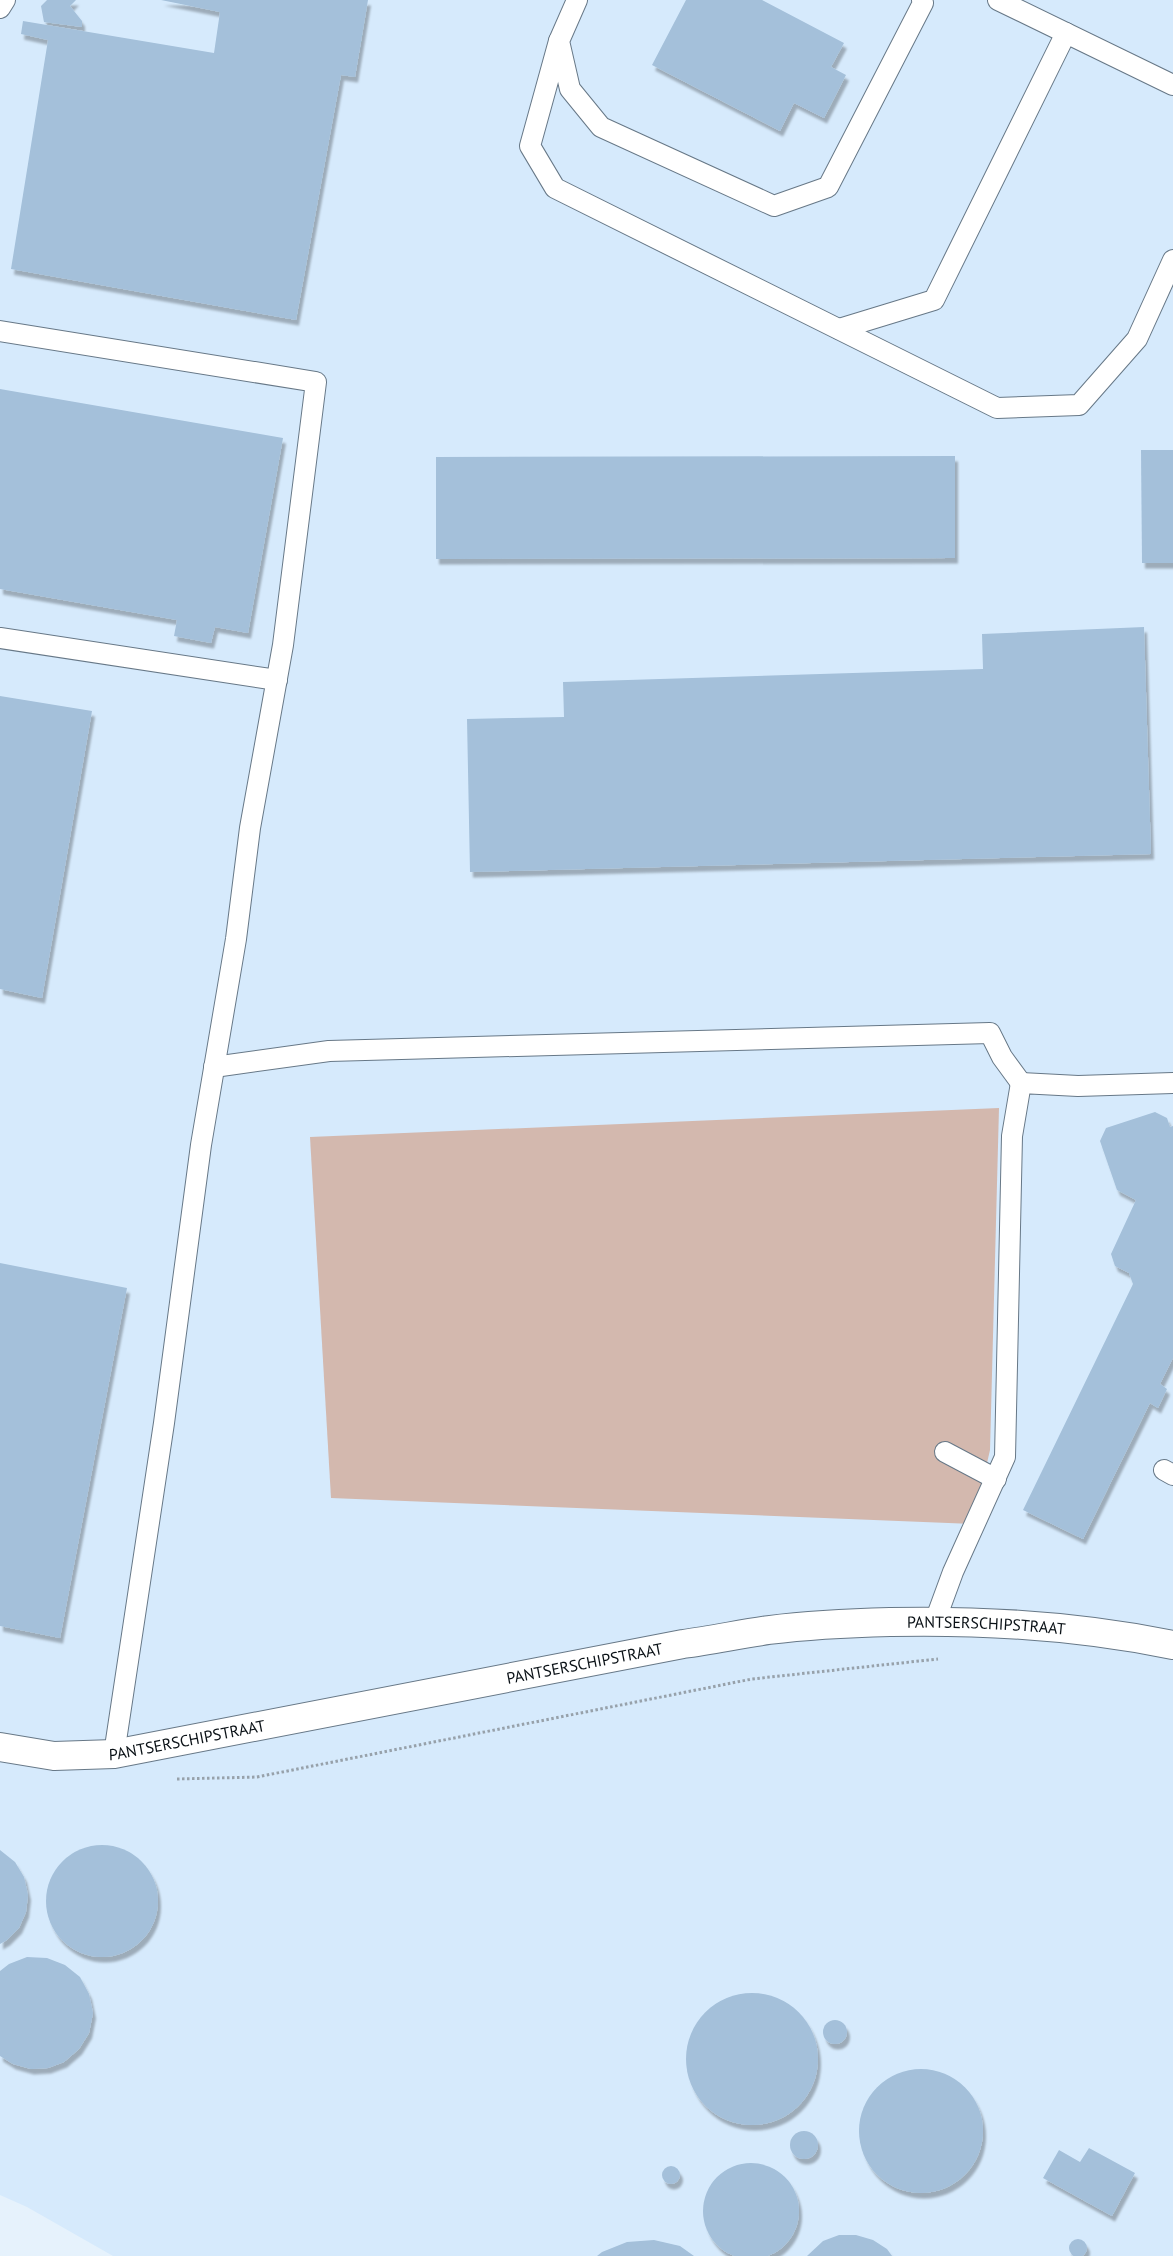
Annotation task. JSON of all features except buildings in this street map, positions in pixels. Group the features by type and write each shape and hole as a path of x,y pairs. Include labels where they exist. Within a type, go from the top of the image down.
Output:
{"main road":[{"name":"PANTSERSCHIPSTRAAT","path":"0,1747 54,1756 114,1754 683,1644 770,1630 848,1624 935,1621 1013,1623 1084,1630 1173,1645"}],"lane":[{"path":"0,8 5,0"},
{"path":"577,0 559,41 530,146 555,188 997,408 1079,405 1137,339 1173,260"},
{"path":"559,41 570,89 601,127 774,206 828,187 923,3 922,0"},
{"path":"998,0 1173,85"},
{"path":"839,329 934,300 1066,33"},
{"path":"0,331 316,382 277,680 250,828 236,939 201,1145 163,1433 114,1754"},
{"path":"0,638 277,680"},
{"path":"214,1067 329,1051 990,1033 1002,1057 1021,1083 1012,1136 1006,1457 954,1572 935,1621"},
{"path":"1021,1083 1078,1086 1173,1083"},
{"path":"945,1452 996,1478"}],"path":[{"path":"173,1779 257,1777 752,1679 940,1659"}],"shaded area":[{"path":"0,0 1173,0 1173,2256 113,2256 27,2207 0,2195"},
{"path":"999,1108 990,1450 973,1524 331,1498 310,1137"}]}
